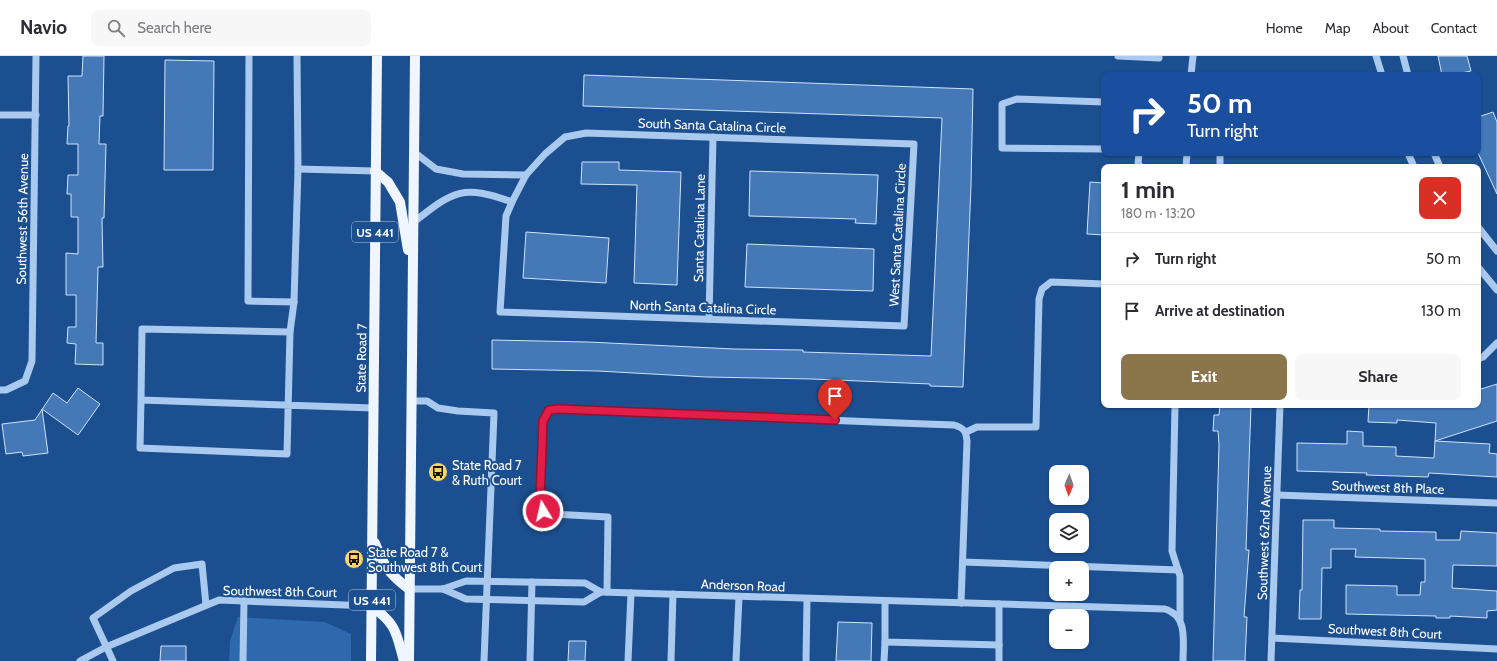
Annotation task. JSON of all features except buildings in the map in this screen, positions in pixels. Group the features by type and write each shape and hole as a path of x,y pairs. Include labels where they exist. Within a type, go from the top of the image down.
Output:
{"main road":[{"name":"State Road 7","path":"371,661 377,56"},
{"name":"US 441","path":"409,661 415,56"},
{"path":"376,171 388,182 400,202 412,272"},
{"path":"373,539 384,565 395,578 409,589"},
{"path":"371,606 385,615 394,627 404,661"}],"street":[{"name":"Southwest 56th Avenue","path":"0,390 6,390 24,381 32,361 36,56"},
{"path":"249,56 248,301 294,302"},
{"path":"290,332 142,329 140,448 287,454 290,332 294,302 298,169 297,56"},
{"path":"1118,56 1159,58 1159,56"},
{"path":"1191,72 1192,56"},
{"path":"1376,56 1381,72"},
{"path":"1402,56 1407,72"},
{"path":"1101,102 1017,98 1002,104 1002,148 1101,149"},
{"path":"0,115 36,115"},
{"name":"South Santa Catalina Circle","path":"500,312 506,216 526,175 544,154 565,137 586,133 914,144"},
{"name":"Santa Catalina Lane","path":"709,319 713,137"},
{"name":"West Santa Catalina Circle","path":"904,326 914,144"},
{"path":"414,152 436,169 463,174 526,175"},
{"path":"298,169 376,171"},
{"path":"414,222 438,203 453,195 471,192 490,194 512,202"},
{"path":"1481,231 1497,251"},
{"path":"1481,271 1497,290"},
{"path":"966,432 977,426 1036,427 1039,298 1042,289 1051,282 1101,284"},
{"name":"North Santa Catalina Circle","path":"500,312 904,326"},
{"path":"1481,358 1497,343"},
{"path":"141,400 373,408"},
{"path":"411,401 427,401 438,408 458,411 494,413 484,661"},
{"path":"1175,408 1172,551 1180,576 1180,618 1183,633 1182,661"},
{"name":"Southwest 62nd Avenue","path":"1271,661 1280,408"},
{"path":"604,592 608,517 552,514 543,511 541,506 543,421 549,410 558,409 954,425 962,428 966,432 967,441 961,603"},
{"name":"Southwest 8th Place","path":"1277,495 1497,503"},
{"path":"963,562 1178,570"},
{"path":"113,661 93,618 131,591 174,568 202,564 206,605"},
{"name":"Anderson Road","path":"409,589 443,589 466,581 585,583 604,592 807,599 1165,608 1173,611 1180,618"},
{"path":"530,661 532,582"},
{"name":"Anderson Road","path":"443,589 466,599 584,602 604,592"},
{"path":"628,661 631,593"},
{"path":"671,661 673,594"},
{"path":"736,661 739,596"},
{"path":"806,661 807,599"},
{"name":"Southwest 8th Court","path":"80,661 106,647 219,600 371,606"},
{"path":"243,661 244,601"},
{"path":"884,661 885,601"},
{"path":"999,604 999,661"},
{"name":"Southwest 8th Court","path":"1272,638 1497,648"},
{"path":"885,642 999,645"}],"shaded area":[{"path":"238,617 325,622 351,634 351,661 229,661 230,641"}],"place":[{"name":"State Road 7 & Ruth Court","path":"438,472"},
{"name":"State Road 7 & Southwest 8th Court","path":"354,559"}],"route":[{"path":"543,511 540,500 543,421 549,410 558,409 835,420"}]}
